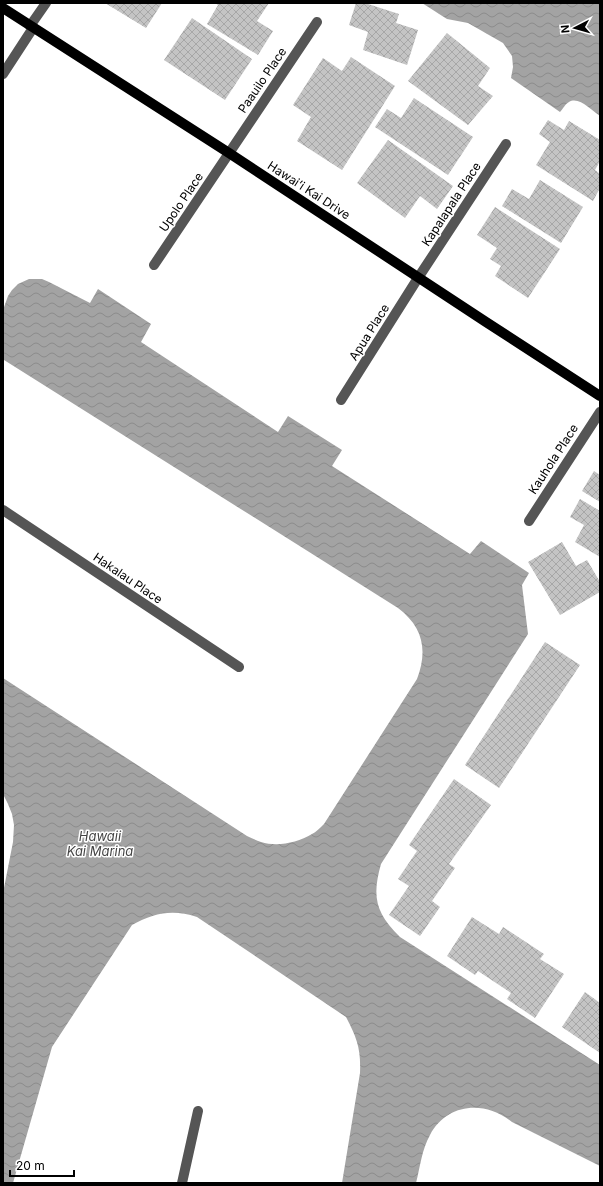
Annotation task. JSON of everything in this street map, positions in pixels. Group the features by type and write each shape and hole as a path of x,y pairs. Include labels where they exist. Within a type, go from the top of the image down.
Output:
{"main road":[{"name":"Hawai’i Kai Drive","path":"3,8 229,153 600,396"}],"street":[{"path":"3,74 46,3"},
{"name":"Paauilo Place","path":"229,153 317,22"},
{"name":"Kapalapala Place","path":"418,278 506,144"},
{"name":"Upolo Place","path":"154,265 229,153"},
{"name":"Apua Place","path":"341,400 418,278"},
{"name":"Kauhola Place","path":"529,521 600,412"},
{"name":"Hakalau Place","path":"3,510 239,667"},
{"path":"182,1183 198,1110"}],"water":[{"path":"422,3 600,3 600,116 581,102 577,101 568,103 560,112 511,78 513,67 512,56 503,43 468,23 447,19"},
{"name":"Hawaii Kai Marina","path":"29,279 42,279 90,303 98,289 151,324 141,342 278,432 288,416 342,450 332,466 470,554 481,541 529,573 522,585 528,634 381,864 378,875 376,895 385,920 400,937 600,1065 600,1166 490,1110 467,1108 446,1116 437,1124 425,1146 416,1183 342,1183 360,1073 358,1044 346,1017 197,917 179,913 171,913 156,915 132,925 52,1047 13,1183 3,1183 3,893 13,842 14,825 12,814 3,794 3,678 247,836 261,842 280,844 300,840 315,832 324,824 417,679 422,658 421,640 418,631 413,623 398,608 4,360 3,310 12,290 18,284"}],"building":[{"path":"105,3 162,3 146,28"},
{"path":"215,3 269,3 257,21 273,31 258,55 207,24 218,5"},
{"path":"356,3 365,3 399,14 396,23 418,30 407,65 363,50 368,32 349,25"},
{"path":"192,18 252,59 225,100 164,60"},
{"path":"447,33 490,68 478,86 493,96 468,125 408,81"},
{"path":"351,57 395,86 342,170 297,141 311,117 293,105 323,58 342,71"},
{"path":"414,98 473,137 448,175 375,127 387,109 401,118"},
{"path":"548,120 564,130 569,121 600,140 600,161 595,170 600,174 600,188 593,201 536,165 550,142 539,134"},
{"path":"388,140 453,186 437,209 420,196 405,218 357,183"},
{"path":"540,180 583,207 561,243 502,206 512,189 529,199"},
{"path":"495,207 560,249 528,298 495,276 501,266 490,259 497,248 477,235"},
{"path":"594,471 600,475 600,502 582,491"},
{"path":"580,499 600,511 600,557 575,542 584,525 570,517"},
{"path":"562,542 576,566 587,560 600,582 600,592 560,615 528,562"},
{"path":"545,642 580,665 499,788 465,765"},
{"path":"454,779 491,805 449,864 455,868 432,901 440,907 420,936 389,915 409,886 398,879 417,851 409,845"},
{"path":"472,917 499,934 503,927 544,954 540,959 564,974 535,1018 507,999 511,993 478,971 475,975 447,956"},
{"path":"585,992 600,1003 600,1053 562,1027"}]}
